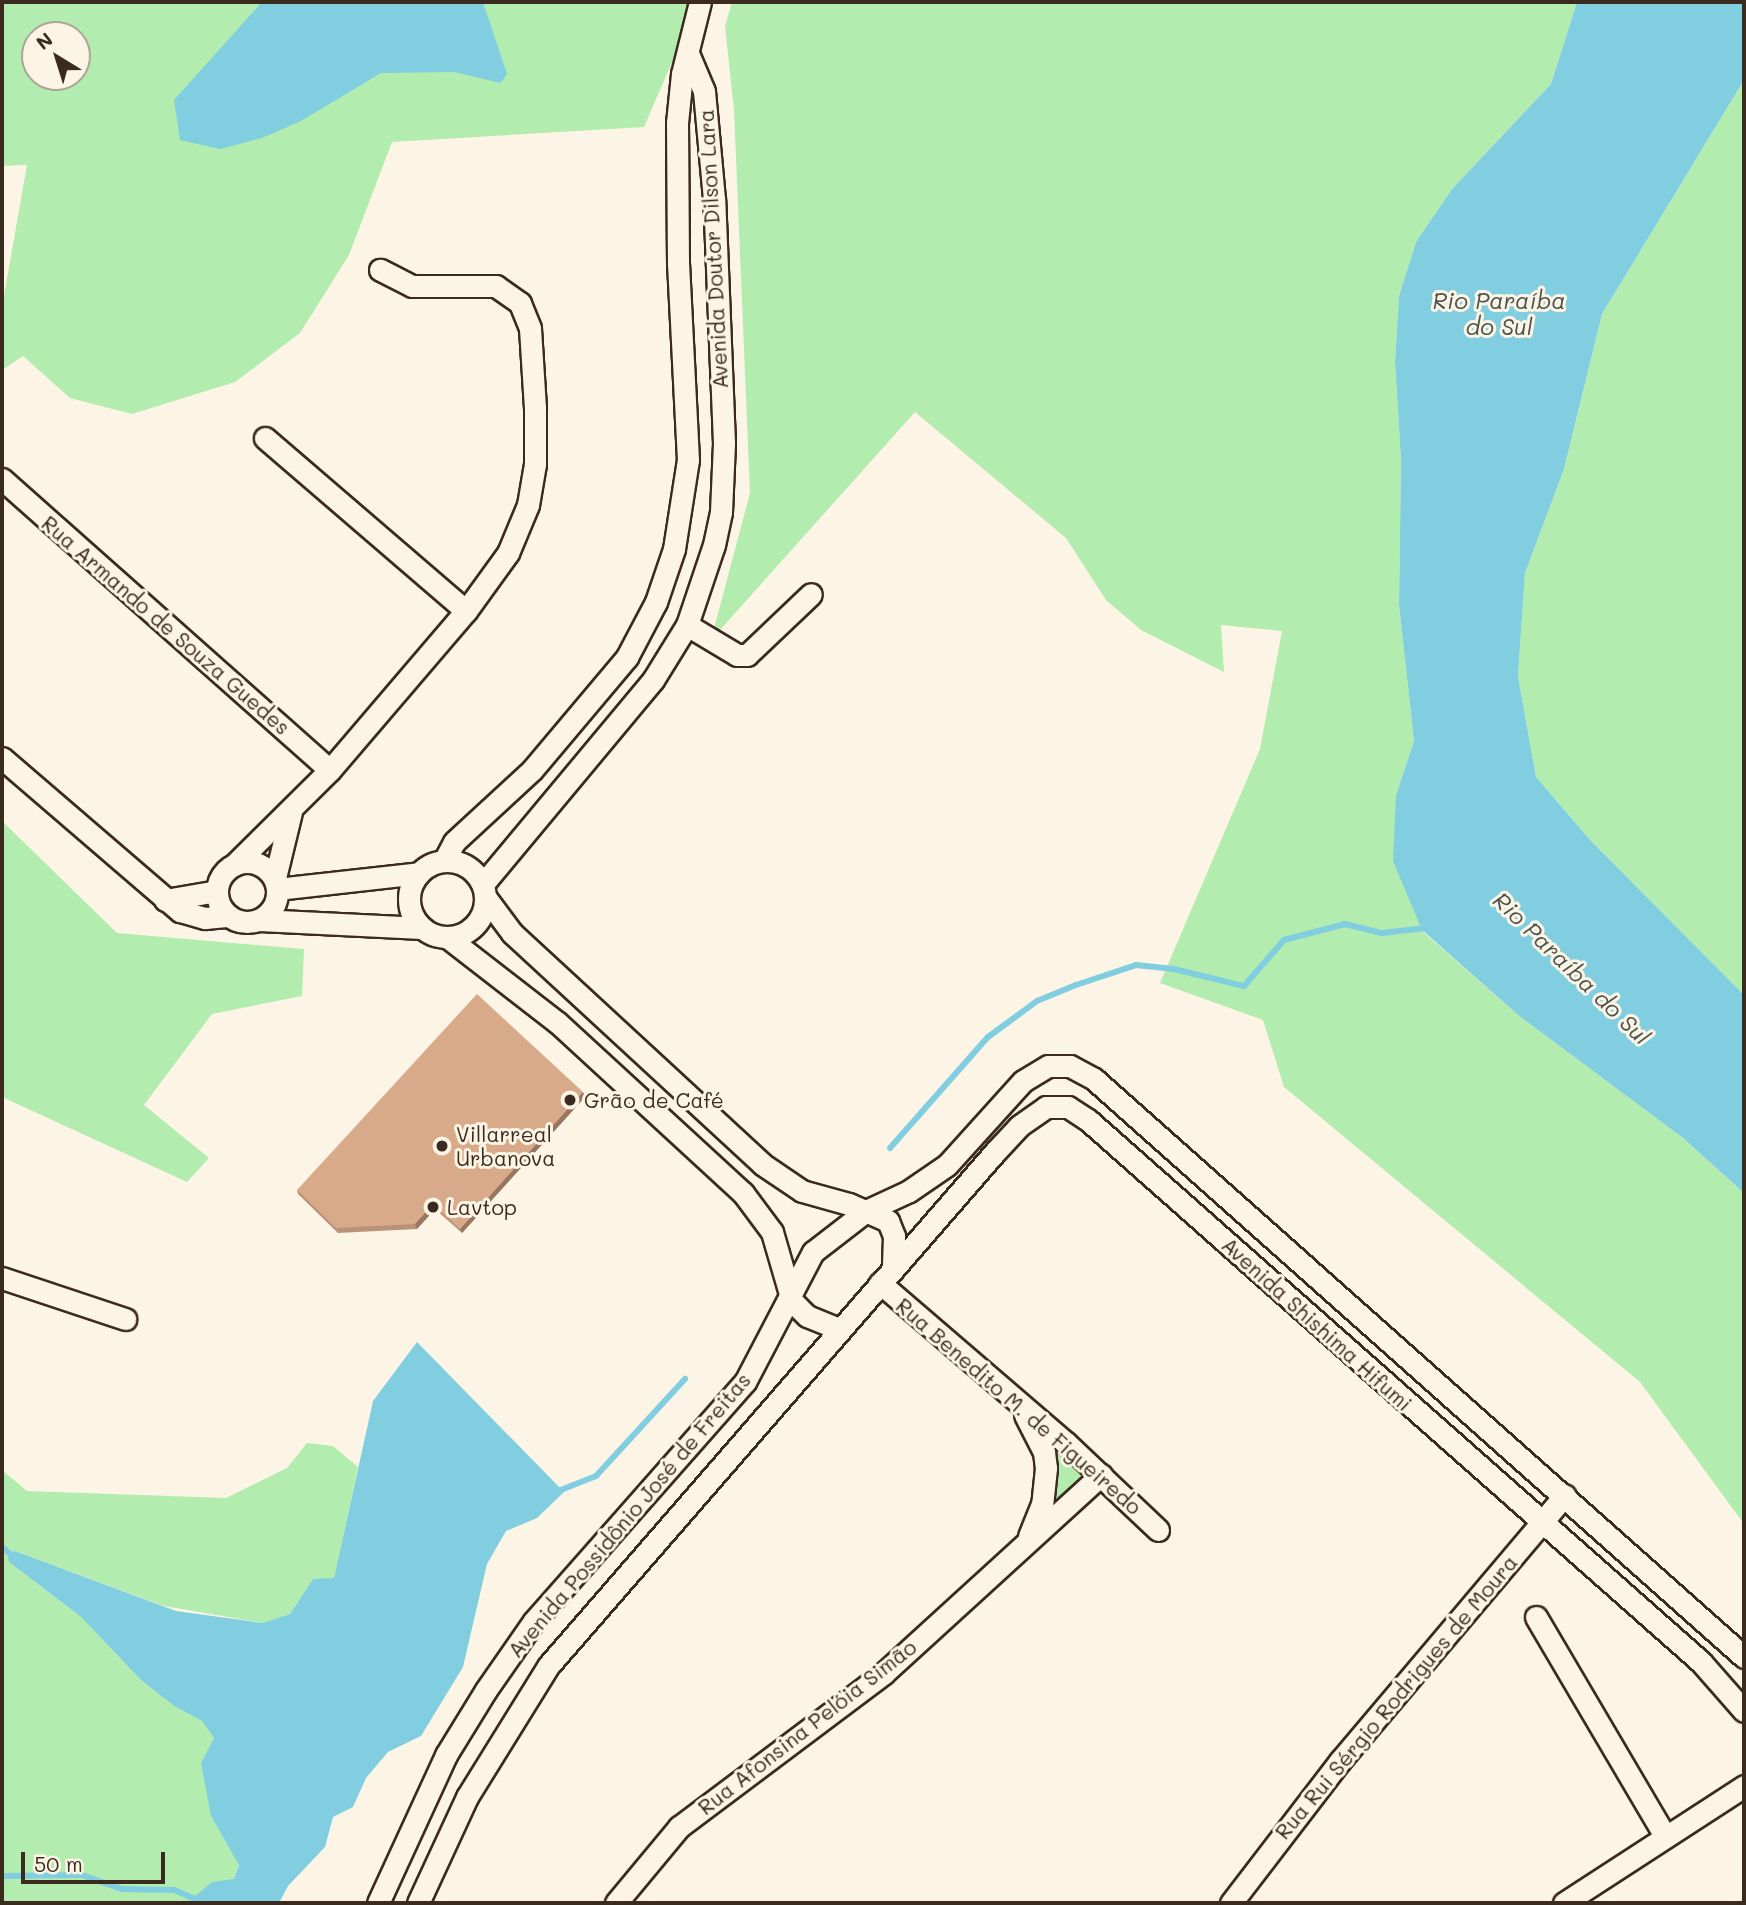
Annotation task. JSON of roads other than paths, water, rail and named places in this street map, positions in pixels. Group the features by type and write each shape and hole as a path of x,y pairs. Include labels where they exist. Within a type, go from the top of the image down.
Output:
{"street":[{"path":"690,55 691,24 700,2"},
{"name":"Avenida Doutor Dilson Lara","path":"444,861 454,842 505,798 567,730 639,638 656,602 679,535 687,442 678,264 677,123 682,74 690,55"},
{"name":"Avenida Doutor Dilson Lara","path":"484,891 633,706 687,625 721,512 724,443 710,142 704,91 690,55"},
{"path":"229,916 219,904 217,891 220,879 291,812 330,770 466,611 508,552 528,505 535,442 528,318 514,297 496,286 412,286 380,271"},
{"path":"265,438 466,611"},
{"path":"687,442 724,443"},
{"name":"Rua Armando de Souza Guedes","path":"2,479 330,770"},
{"path":"687,625 737,655 747,655 811,594"},
{"path":"2,758 165,900 197,917 229,916 248,922 259,920 422,928 447,937 558,1023 743,1193 772,1232 784,1302 807,1316 839,1329"},
{"path":"259,920 273,908 291,812"},
{"path":"234,864 254,863 276,883 419,873 444,861 467,866 512,933 762,1164 802,1191 871,1208 883,1217 894,1231 886,1276"},
{"path":"419,873 412,883 410,907 422,928"},
{"path":"165,900 217,891"},
{"path":"447,937 475,926 484,891"},
{"name":"Avenida Shishima Hifumi","path":"784,1302 813,1252 871,1208 909,1191 947,1165 1031,1074 1048,1066 1077,1068 1564,1495 1744,1657"},
{"name":"Avenida Shishima Hifumi","path":"839,1329 1019,1126 1046,1107 1068,1107 1088,1120 1701,1662 1744,1711"},
{"name":"Rua Benedito M. de Figueiredo","path":"886,1276 1021,1407 1101,1475 1158,1530"},
{"path":"2,1278 125,1320"},
{"name":"Avenida Possidônio José de Freitas","path":"378,1903 446,1755 493,1678 534,1621 745,1382 784,1302"},
{"name":"Avenida Possidônio José de Freitas","path":"418,1903 467,1797 549,1665 839,1329"},
{"path":"1021,1407 1044,1452 1046,1468 1042,1504 1027,1543"},
{"name":"Rua Afonsina Pelóia Simão","path":"616,1903 679,1827 884,1673 1101,1475"},
{"name":"Rua Rui Sérgio Rodrigues de Moura","path":"1231,1903 1340,1761 1564,1495"},
{"path":"1536,1617 1665,1836"},
{"path":"1564,1903 1744,1786"}],"water":[{"path":"262,2 483,2 507,74 501,83 454,72 381,73 301,121 262,138 220,149 180,140 174,100"},
{"name":"Rio Paraíba do Sul","path":"1577,2 1744,2 1744,80 1602,314 1564,469 1525,573 1518,676 1536,777 1591,841 1744,995 1744,1193 1683,1138 1518,1015 1422,930 1393,861 1396,795 1414,741 1399,605 1401,460 1395,362 1399,296 1416,242 1452,189 1551,84"},
{"path":"417,1342 564,1492 537,1518 506,1531 487,1564 463,1667 421,1736 388,1752 366,1778 353,1807 333,1817 325,1847 288,1886 279,1903 195,1903 193,1898 212,1882 234,1879 239,1865 211,1816 201,1763 214,1738 202,1721 174,1706 141,1680 81,1617 9,1562 7,1553 15,1551 176,1611 263,1623 290,1614 313,1579 334,1578 373,1401"}],"waterway":[{"path":"890,1148 988,1037 1037,1001 1076,985 1136,965 1174,969 1244,986 1284,940 1345,924 1382,933 1427,928"},
{"path":"558,1491 596,1476 685,1379"},
{"path":"2,1547 14,1557"},
{"path":"2,1876 82,1875 122,1889 174,1890 198,1900"}],"place":[{"name":"Grão de Café","path":"570,1100"},
{"name":"Villarreal Urbanova","path":"442,1146"},
{"name":"Lavtop","path":"433,1207"}]}
